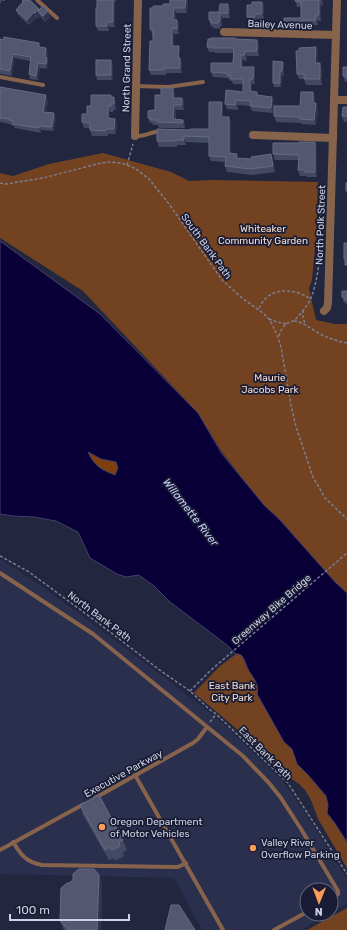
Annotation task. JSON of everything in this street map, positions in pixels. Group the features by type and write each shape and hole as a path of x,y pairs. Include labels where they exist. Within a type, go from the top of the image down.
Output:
{"street":[{"name":"North Grand Street","path":"135,136 138,0"},
{"name":"North Polk Street","path":"324,311 328,306 337,0"},
{"name":"Bailey Avenue","path":"224,32 336,35"},
{"path":"334,100 347,100"},
{"path":"253,135 333,138"}],"lane":[{"path":"38,0 57,18"},
{"path":"0,77 44,84"},
{"path":"136,86 168,87 203,82"},
{"path":"135,136 143,136 158,131 164,131"},
{"path":"0,573 93,634 243,756 281,798 302,829 333,882"},
{"name":"Executive Parkway","path":"0,850 196,741 207,727"},
{"path":"135,775 223,930"},
{"path":"13,842 21,854 26,858 34,863 42,864 178,867 186,863"},
{"path":"274,930 299,916"}],"path":[{"path":"127,165 135,136"},
{"name":"South Bank Path","path":"0,183 6,184 43,178 97,164 114,162 136,169 149,179 222,280 268,318 278,337 281,347 296,426 313,477 325,498 347,519"},
{"path":"278,337 281,330 293,321 304,309 310,299 315,283 319,258 321,194 332,182"},
{"path":"258,309 266,298 276,292 300,293 310,299"},
{"path":"304,309 303,315 305,324"},
{"path":"268,318 287,324"},
{"path":"293,321 305,324 328,338 347,343"},
{"name":"Greenway Bike Bridge","path":"190,691 211,670 347,553"},
{"name":"North Bank Path","path":"0,556 29,572 190,691"},
{"name":"East Bank Path","path":"190,691 288,783 347,874"},
{"path":"207,727 216,714"}],"shaded area":[{"path":"88,452 101,459 116,462 118,468 115,475 99,467 93,461"},
{"path":"0,559 43,587 218,719 284,782 347,879 347,903 339,908 339,882 299,882 299,922 315,922 301,930 202,930 174,878 0,874"}],"green space":[{"name":"Maurie Jacobs Park","path":"103,153 171,172 189,181 318,182 316,237 312,280 309,288 316,320 335,324 347,324 347,593 335,582 280,520 263,505 222,452 198,413 83,291 0,238 0,173 13,176 49,164"},
{"name":"East Bank City Park","path":"236,654 240,654 243,657 247,668 255,679 258,690 284,742 292,749 297,764 326,796 328,805 327,813 347,843 347,868 318,819 311,800 305,790 279,770 258,750 255,745 194,693 219,667"},
{"path":"347,908 347,930 307,930 322,922 339,922 339,912"}],"water":[{"name":"Willamette River","path":"0,241 100,314 198,413 222,454 264,505 280,520 335,582 347,593 347,842 327,813 328,805 326,796 297,764 292,749 284,742 257,694 257,684 240,654 236,654 227,645 170,602 154,586 139,575 126,577 117,574 90,558 78,532 56,521 34,517 0,514","holes":["88,452 101,459 116,462 118,468 115,475 99,467 93,461"]}],"building":[{"path":"23,0 30,0 39,9 27,20 16,10"},
{"path":"97,0 113,0 113,22 107,22 107,26 96,26"},
{"path":"170,0 186,0 185,8 174,8 173,20 177,20 177,29 172,28 172,46 179,46 178,57 180,58 180,68 149,70 150,41 153,41 153,29 150,29 150,8 153,8 153,6 163,6 163,4 170,4"},
{"path":"295,0 319,0 319,15 316,15 316,20 302,20 303,23 284,23 284,18 301,18 301,2"},
{"path":"252,2 262,2 262,14 255,14 255,17 247,17 247,5 252,5"},
{"path":"220,4 228,4 228,13 220,13 220,21 218,21 218,23 211,23 211,20 209,20 209,12 219,12"},
{"path":"43,6 48,11 43,16 38,11"},
{"path":"4,37 39,43 39,47 46,48 46,64 38,63 36,76 29,74 31,57 13,54 10,71 0,69 0,39 3,40"},
{"path":"208,39 257,40 257,51 245,51 245,55 241,55 241,67 254,67 253,79 250,79 250,91 257,92 257,95 272,97 271,108 250,106 251,101 236,100 236,105 225,104 226,90 243,92 243,79 231,79 231,76 228,76 226,73 211,72 211,63 233,63 234,48 207,47"},
{"path":"316,47 315,63 320,63 320,79 304,79 304,74 297,74 296,51 299,51 299,48"},
{"path":"96,60 111,60 111,75 96,75"},
{"path":"273,61 283,62 282,71 280,71 280,83 273,83"},
{"path":"343,67 347,67 347,78 346,76 343,76"},
{"path":"0,87 46,95 43,112 54,113 52,127 40,126 39,128 13,124 13,121 9,119 0,118"},
{"path":"161,88 173,88 173,98 182,98 182,105 174,105 173,119 183,120 183,123 157,122 157,120 151,120 151,118 148,118 148,111 155,110 155,95 161,95"},
{"path":"301,92 313,92 313,103 316,103 314,120 300,119 300,117 274,116 274,106 300,106"},
{"path":"91,95 111,95 111,97 114,97 114,104 108,106 108,118 115,119 114,129 106,129 106,131 90,130 90,123 82,122 82,114 87,114 87,106 91,106"},
{"path":"209,102 222,102 221,117 229,117 229,153 237,154 236,158 252,159 251,157 271,154 273,166 250,169 225,166 226,157 209,156 209,137 184,136 184,140 157,141 157,129 209,129"},
{"path":"343,107 347,107 347,116 342,116"},
{"path":"315,142 315,172 298,170 299,155 273,154 273,143"},
{"path":"344,243 347,243 347,265 345,265 344,259"},
{"path":"342,291 347,291 347,300 345,300 345,297 342,297"},
{"name":"Oregon Department of Motor Vehicles","path":"99,795 123,840 119,842 120,846 112,850 110,847 105,850 80,805"},
{"path":"79,869 94,869 99,875 97,930 69,930 60,921 61,888 73,880 73,874"},
{"path":"171,905 179,905 195,930 165,930"}],"place":[{"name":"Oregon Department of Motor Vehicles","path":"102,827"},
{"name":"Valley River Overflow Parking","path":"253,848"}],"park label":[{"name":"Whiteaker Community Garden","path":"263,234"}]}
